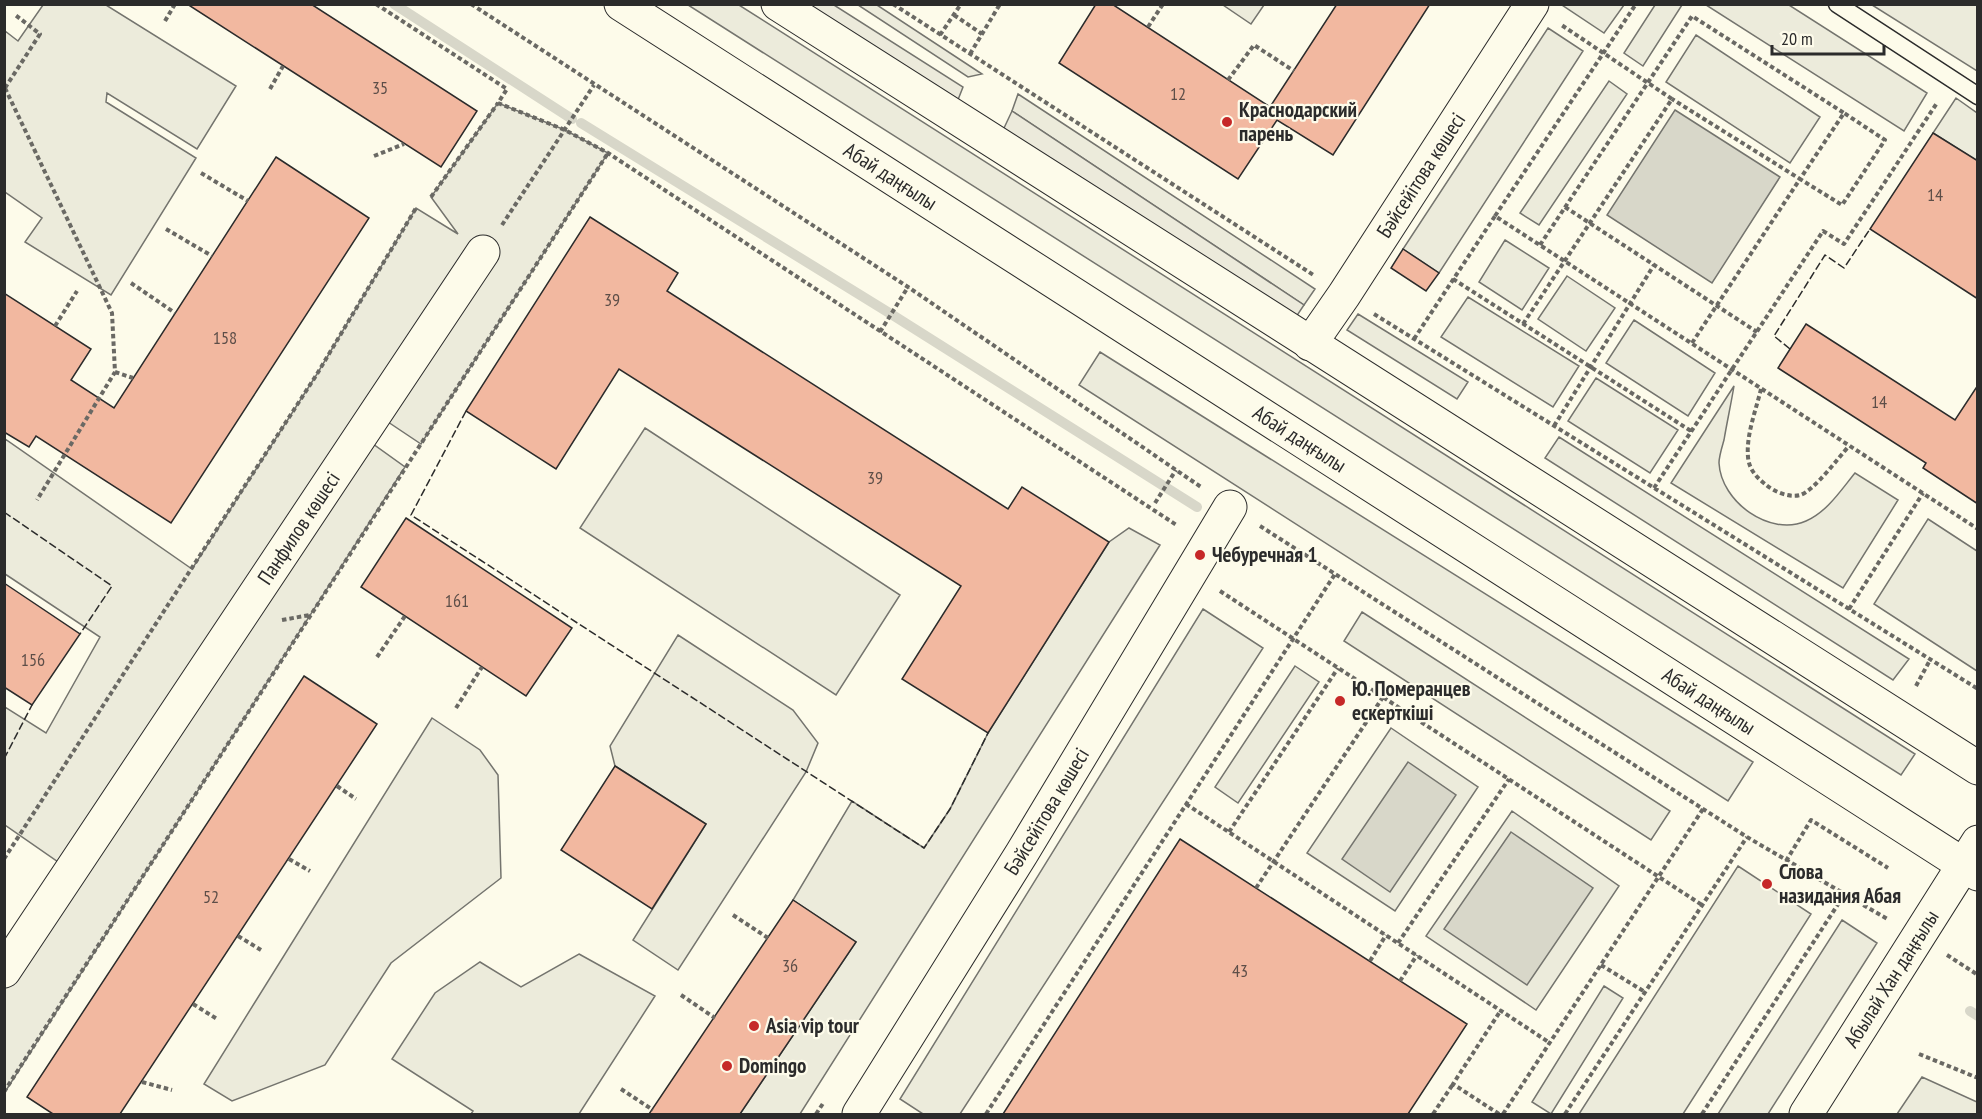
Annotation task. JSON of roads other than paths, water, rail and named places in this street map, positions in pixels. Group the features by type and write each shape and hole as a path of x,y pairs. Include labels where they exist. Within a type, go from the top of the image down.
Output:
{"main road":[{"name":"Абай даңғылы","path":"621,4 1973,860"},
{"path":"778,4 1977,768"},
{"name":"Бәйсейітова көшесі","path":"1311,344 1532,5"},
{"name":"Панфилов көшесі","path":"4,972 483,252"},
{"name":"Бәйсейітова көшесі","path":"859,1114 1022,853 1230,507"},
{"name":"Абылай Хан даңғылы","path":"1806,1114 1918,936 1973,860"}],"lane":[{"path":"1837,4 1977,96"}],"waterway":[{"path":"394,4 572,119"},
{"path":"581,123 891,314 1197,507"},
{"path":"1970,1011 1978,1016"}],"place":[{"name":"Краснодарский парень","path":"1227,122"},
{"name":"Чебуречная 1","path":"1200,555"},
{"name":"Ю. Померанцев ескерткіші","path":"1340,701"},
{"name":"Слова назидания Абая","path":"1767,884"},
{"name":"Asia vip tour","path":"754,1026"},
{"name":"Domingo","path":"727,1066"}]}
